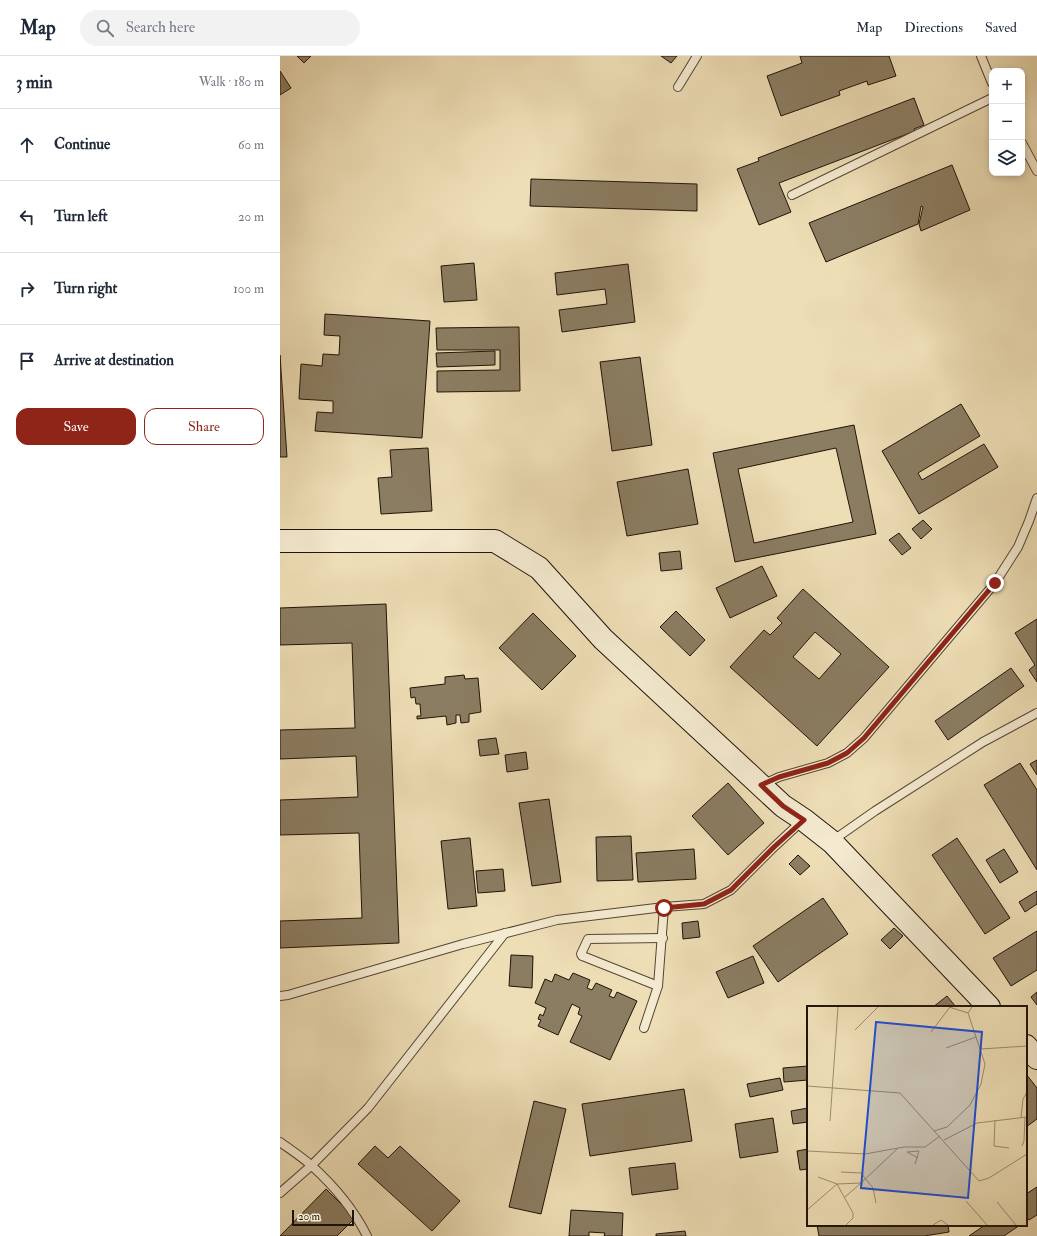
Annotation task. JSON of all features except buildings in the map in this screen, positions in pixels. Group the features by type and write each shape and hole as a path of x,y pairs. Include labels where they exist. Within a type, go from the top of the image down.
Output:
{"street":[{"path":"280,541 495,541 539,568 603,638 783,806 832,842 988,1006"},
{"path":"1027,1047 1037,1058"}],"lane":[{"path":"678,87 697,56"},
{"path":"981,56 989,76"},
{"path":"792,195 989,99"},
{"path":"1025,148 1037,172"},
{"path":"761,785 779,777 828,763 847,753 864,738 995,583 1018,546 1030,521 1037,498"},
{"path":"832,842 875,811 983,742 1037,713"},
{"path":"280,996 288,995 463,944 557,920 704,904 731,890 774,847 804,820"},
{"path":"644,1028 658,986 664,908"},
{"path":"280,1193 312,1165 368,1108 505,934"},
{"path":"658,986 582,956 582,954 588,939 662,938"},
{"path":"280,1142 312,1165 346,1205 367,1236"}],"route":[{"path":"664,908 704,904 731,890 774,847 804,820 783,806 761,785 779,777 828,763 847,753 864,738 995,583"}]}
